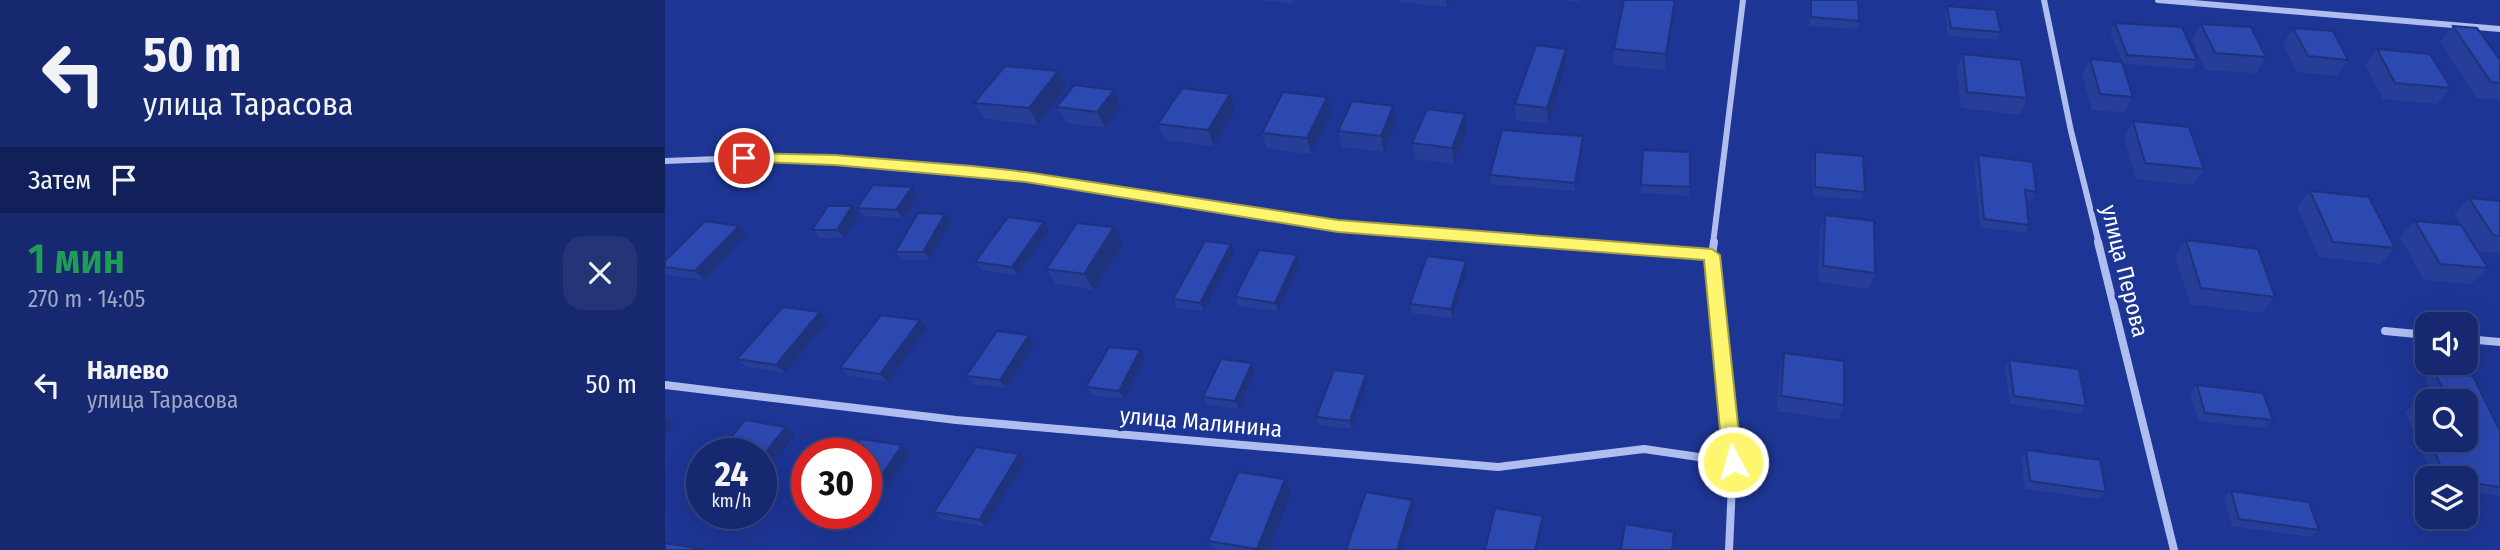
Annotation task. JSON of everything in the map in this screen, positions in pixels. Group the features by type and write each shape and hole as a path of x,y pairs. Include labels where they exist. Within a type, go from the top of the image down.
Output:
{"street":[{"path":"1729,550 1733,462 1712,255 1743,0"},
{"name":"улица Перова","path":"2044,0 2071,131 2173,550"},
{"path":"2158,0 2500,29"},
{"path":"665,161 771,157 918,166 1026,177 1338,226 1712,255"},
{"path":"2385,331 2415,334"},
{"path":"2478,340 2500,342"},
{"name":"улица Малинина","path":"665,385 956,420 1498,467 1644,449 1733,462"}],"building":[{"path":"1624,0 1675,0 1666,54 1614,49"},
{"path":"1811,0 1858,0 1859,21 1811,17"},
{"path":"1947,6 1996,10 2001,32 1951,28"},
{"path":"2115,23 2182,27 2197,60 2127,55"},
{"path":"2201,24 2251,27 2266,57 2215,53"},
{"path":"2453,26 2477,28 2500,60 2500,83 2491,82"},
{"path":"2293,28 2333,31 2348,60 2308,56"},
{"path":"1536,45 1566,49 1547,108 1515,104"},
{"path":"2377,49 2430,54 2451,88 2395,83"},
{"path":"1963,54 2021,60 2027,98 1967,92"},
{"path":"2090,59 2122,62 2133,97 2100,94"},
{"path":"1005,66 1058,71 1029,108 974,103"},
{"path":"1074,85 1114,90 1097,112 1057,107"},
{"path":"1182,88 1230,94 1208,130 1158,124"},
{"path":"1283,92 1327,97 1307,138 1262,133"},
{"path":"1352,101 1393,106 1381,136 1338,131"},
{"path":"1427,109 1465,114 1452,148 1412,143"},
{"path":"2133,121 2189,127 2204,169 2145,163"},
{"path":"1502,130 1583,136 1575,183 1490,175"},
{"path":"1643,150 1690,152 1690,187 1641,185"},
{"path":"1815,152 1863,156 1865,192 1815,187"},
{"path":"1978,155 2033,162 2036,192 2025,190 2029,225 1984,219"},
{"path":"873,185 912,187 896,210 857,208"},
{"path":"2310,191 2369,197 2395,248 2333,242"},
{"path":"2469,198 2500,201 2500,236 2493,235"},
{"path":"828,206 852,206 837,230 812,230"},
{"path":"918,213 945,214 923,252 895,252"},
{"path":"1825,215 1874,221 1875,273 1823,266"},
{"path":"1008,217 1044,222 1012,267 975,262"},
{"path":"705,221 739,226 695,271 665,267 665,261"},
{"path":"2415,221 2461,225 2488,268 2440,264"},
{"path":"1077,223 1114,227 1084,274 1046,269"},
{"path":"2186,240 2258,249 2275,297 2201,288"},
{"path":"1205,241 1231,244 1200,303 1173,299"},
{"path":"1259,250 1297,255 1275,303 1235,297"},
{"path":"1427,256 1466,261 1451,309 1410,304"},
{"path":"783,307 820,312 776,365 737,359"},
{"path":"881,315 920,320 880,374 840,368"},
{"path":"997,331 1029,335 1000,380 966,376"},
{"path":"1109,347 1140,350 1119,391 1086,387"},
{"path":"1784,353 1844,361 1844,405 1781,396"},
{"path":"1221,359 1252,363 1235,401 1203,397"},
{"path":"2009,360 2079,369 2086,406 2014,396"},
{"path":"1334,370 1366,374 1350,421 1316,417"},
{"path":"2436,375 2473,376 2500,431 2500,487 2478,484 2478,466 2441,466 2435,452 2478,452 2478,389 2442,389"},
{"path":"2197,385 2263,393 2273,420 2205,413"},
{"path":"745,420 786,427 777,438 730,438"},
{"path":"882,442 902,445 882,474"},
{"path":"976,447 1019,454 979,520 934,512"},
{"path":"2026,450 2100,460 2106,492 2030,481"},
{"path":"1238,472 1285,479 1257,549 1208,541"},
{"path":"2231,491 2309,502 2319,530 2239,519"},
{"path":"1366,492 1412,500 1397,550 1346,550"},
{"path":"1495,508 1543,516 1535,550 1485,550"},
{"path":"1625,524 1674,532 1672,550 1621,550"},
{"path":"665,543 701,549 665,550"}],"route":[{"path":"744,158 835,160 972,171 1338,226 1712,255 1733,462"}]}
